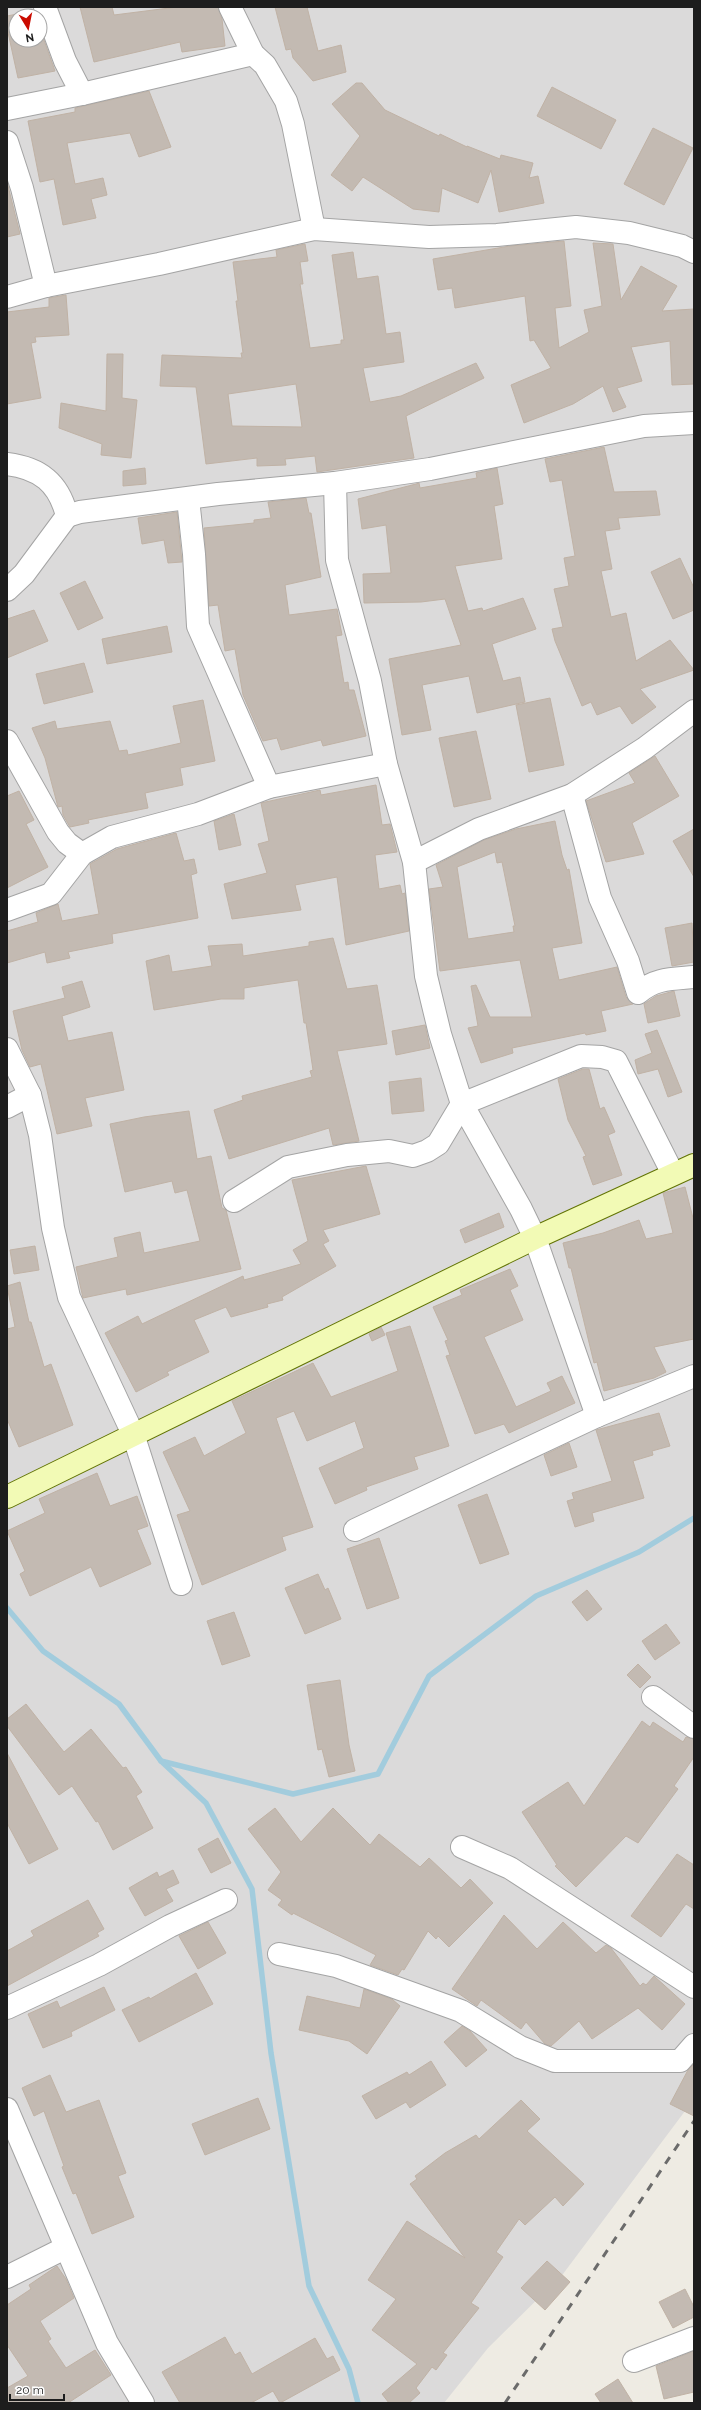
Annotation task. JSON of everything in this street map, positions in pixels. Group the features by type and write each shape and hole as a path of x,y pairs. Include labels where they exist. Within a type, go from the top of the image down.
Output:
{"street":[{"path":"45,7 65,61 82,94"},
{"path":"230,7 253,54 265,66 286,101 293,124 314,229"},
{"path":"7,109 82,94 253,54"},
{"path":"7,142 22,188 46,286"},
{"path":"7,297 46,286 159,264 314,229 429,237 498,235 576,227 629,232 682,246 694,252"},
{"path":"7,590 24,574 67,516 80,512 218,494 335,483 430,468 644,426 694,423"},
{"path":"7,464 27,467 54,485 63,500 67,516"},
{"path":"335,483 337,560 370,681 386,764 414,862 426,976 440,1034 462,1104 521,1209 534,1238 597,1416"},
{"path":"188,499 198,626 269,787"},
{"path":"414,862 479,828 572,795 645,748 694,711"},
{"path":"7,741 58,832 67,843 82,854"},
{"path":"7,910 51,894 82,854 112,837 198,814 269,787 386,764"},
{"path":"572,795 600,898 628,961 638,993 648,984 660,980 694,977"},
{"path":"7,1049 30,1095 40,1135 53,1228 69,1297 132,1434 181,1584"},
{"path":"234,1201 288,1168 347,1155 389,1151 413,1156 427,1151 438,1144 462,1104 581,1056 602,1057 616,1061 672,1174"},
{"path":"7,1107 30,1095"},
{"path":"8,1494 534,1238 694,1165"},
{"path":"355,1530 597,1416 694,1376"},
{"path":"653,1697 694,1726"},
{"path":"462,1847 510,1868 694,1987"},
{"path":"7,2008 99,1965 164,1929 226,1900"},
{"path":"279,1954 336,1966 461,2011 520,2047 555,2061 680,2061 694,2045"},
{"path":"7,2110 107,2343 136,2400"},
{"path":"7,2277 65,2248"},
{"path":"634,2361 694,2338"}],"shaded area":[{"path":"7,7 694,7 694,2099 563,2274 488,2348 444,2403 7,2403"}],"building":[{"path":"80,7 112,7 114,15 177,7 218,7 222,19 225,46 182,52 180,42 94,62"},
{"path":"275,7 307,7 318,51 341,45 346,72 313,81 293,58 291,49 286,50"},
{"path":"8,16 8,33 7,28"},
{"path":"11,48 47,48 55,71 18,78"},
{"path":"356,83 362,83 385,110 439,136 440,134 467,147 500,159 501,155 533,163 529,178 538,176 544,203 499,212 491,170 478,203 442,188 439,212 413,209 363,177 352,191 331,175 360,136 332,104"},
{"path":"552,87 616,120 601,149 537,116"},
{"path":"149,91 171,147 139,157 130,133 67,143 75,184 103,178 107,195 91,199 96,218 63,225 54,179 40,182 28,121 75,112 75,108"},
{"path":"653,128 693,148 664,205 624,184"},
{"path":"7,182 20,234 7,237"},
{"path":"564,241 571,306 555,308 559,348 589,332 584,310 602,306 593,243 613,244 621,300 641,266 677,286 662,311 694,309 694,384 672,385 670,341 631,347 642,381 617,388 626,407 613,412 603,386 573,404 524,423 511,385 551,368 534,340 530,341 525,296 455,308 452,288 438,290 433,259 510,246"},
{"path":"305,244 308,261 300,262 303,284 300,284 310,348 341,344 341,340 344,340 332,255 353,252 357,279 378,276 386,334 400,332 404,362 363,368 370,402 401,396 476,363 484,378 406,416 414,458 317,472 315,456 285,459 286,465 257,466 257,458 206,464 196,387 160,386 162,355 242,358 241,353 243,353 236,301 238,301 233,262 277,257 276,250","holes":["296,384 302,427 232,426 228,394"]},
{"path":"66,295 69,335 35,337 36,342 31,343 41,398 7,404 7,312 49,307 49,298"},
{"path":"107,354 123,354 122,398 137,400 131,458 101,455 102,444 59,428 61,403 106,411"},
{"path":"604,447 614,492 656,491 660,515 618,518 620,529 605,531 612,569 601,571 611,617 626,613 636,661 670,640 694,670 640,689 656,707 632,724 620,706 597,715 591,702 582,706 555,641 552,629 563,627 554,589 569,586 564,558 575,556 562,480 550,482 545,459"},
{"path":"145,468 146,484 123,486 123,471"},
{"path":"497,468 503,504 494,506 502,559 455,566 468,611 482,608 483,611 523,598 536,629 492,644 503,681 520,677 525,702 477,713 469,676 422,685 431,730 402,735 389,659 461,645 445,599 421,602 364,603 363,574 391,573 386,525 362,529 358,499 419,483 420,488 477,478 476,473"},
{"path":"306,498 309,513 311,513 321,577 285,585 289,615 337,609 342,635 336,636 344,683 348,682 349,690 354,690 366,736 323,746 321,740 281,750 277,738 263,741 243,695 235,649 225,651 218,605 209,606 204,528 254,523 254,520 271,518 268,502"},
{"path":"177,512 182,562 168,563 164,540 142,544 138,518"},
{"path":"680,558 694,588 694,610 673,619 651,572"},
{"path":"85,581 103,618 78,630 60,593"},
{"path":"34,610 48,641 7,658 7,619"},
{"path":"167,626 172,652 107,664 102,639"},
{"path":"84,663 93,692 44,704 36,674"},
{"path":"550,698 564,765 529,772 516,705"},
{"path":"203,700 215,761 180,768 183,785 145,793 148,808 88,820 89,823 70,827 63,815 62,806 58,807 45,758 32,728 55,721 57,729 110,721 119,751 127,750 128,755 181,743 173,706"},
{"path":"476,731 491,799 454,807 439,738"},
{"path":"655,756 679,796 632,823 644,854 606,862 586,801 635,783 629,773"},
{"path":"376,785 382,825 390,824 397,852 375,855 379,889 400,885 402,894 405,893 409,931 346,945 337,877 295,885 301,910 232,919 224,884 267,873 258,844 269,841 261,803 320,790 321,795"},
{"path":"19,791 34,820 26,824 48,867 7,888 7,796"},
{"path":"234,814 241,845 219,850 214,821"},
{"path":"555,821 562,855 567,870 569,869 582,943 552,948 559,980 617,967 626,997 633,1004 601,1011 606,1031 586,1035 585,1033 512,1048 513,1053 481,1063 468,1028 478,1026 471,986 476,985 490,1017 532,1017 520,960 440,971 429,889 443,887 436,865 484,840 516,829","holes":["495,852 497,863 502,862 515,926 513,926 514,932 468,939 457,867"]},
{"path":"694,829 694,877 673,841"},
{"path":"176,833 184,861 194,859 197,873 191,875 198,918 112,934 113,943 68,952 70,958 47,963 45,952 7,963 7,931 38,922 36,913 58,904 62,921 99,914 90,864 117,849"},
{"path":"692,923 694,962 672,966 665,928"},
{"path":"333,938 347,989 377,985 387,1044 337,1051 359,1141 333,1145 329,1128 229,1159 214,1110 243,1100 242,1096 312,1077 310,1071 313,1070 298,980 244,988 244,999 221,999 154,1010 146,961 169,955 172,972 212,966 208,946 242,944 243,956 309,946 309,942"},
{"path":"82,981 90,1007 62,1016 68,1041 112,1032 124,1090 85,1098 92,1126 57,1134 41,1064 30,1067 22,1050 13,1011 65,998 62,987"},
{"path":"674,991 680,1016 648,1023 644,1004 656,996"},
{"path":"425,1025 430,1048 396,1055 392,1031"},
{"path":"657,1030 682,1092 668,1097 658,1069 638,1074 635,1060 652,1053 645,1034"},
{"path":"583,1069 589,1069 600,1109 604,1107 615,1132 608,1135 622,1175 593,1185 583,1157 586,1156 568,1120 558,1079"},
{"path":"421,1078 424,1111 392,1114 389,1082"},
{"path":"189,1111 197,1159 211,1156 222,1208 226,1210 241,1269 127,1295 126,1289 83,1298 76,1267 118,1257 114,1238 140,1232 144,1253 200,1241 187,1190 175,1193 172,1181 125,1192 110,1124 144,1117"},
{"path":"366,1166 380,1214 323,1230 329,1241 323,1244 336,1266 282,1297 283,1300 267,1304 268,1307 231,1317 226,1307 194,1320 209,1352 167,1372 169,1375 136,1392 105,1333 138,1316 142,1324 243,1276 244,1280 301,1264 293,1250 308,1241 292,1180"},
{"path":"685,1187 694,1222 694,1339 654,1347 666,1372 654,1378 604,1391 597,1362 594,1363 571,1268 569,1268 563,1243 603,1233 639,1220 646,1239 673,1233 663,1193"},
{"path":"499,1213 504,1227 465,1243 460,1230"},
{"path":"35,1246 39,1270 14,1274 10,1250"},
{"path":"510,1269 518,1286 510,1290 523,1320 484,1337 516,1407 551,1391 547,1383 562,1376 575,1403 509,1433 504,1424 475,1434 446,1356 450,1355 445,1341 448,1340 433,1307 462,1295 460,1290"},
{"path":"20,1282 29,1322 31,1322 44,1367 51,1364 73,1425 19,1447 7,1419 7,1329 15,1327 7,1286"},
{"path":"410,1326 449,1446 414,1457 418,1469 366,1487 367,1490 335,1504 319,1468 364,1448 355,1421 307,1441 294,1411 276,1418 313,1527 282,1537 286,1550 202,1585 177,1515 190,1511 163,1452 195,1437 204,1456 246,1433 232,1401 313,1363 331,1397 398,1371 386,1333"},
{"path":"381,1327 385,1335 372,1341 369,1334"},
{"path":"659,1413 670,1446 652,1451 653,1455 633,1461 644,1498 592,1513 594,1521 575,1527 567,1501 574,1499 572,1493 612,1481 596,1430"},
{"path":"569,1443 577,1467 551,1476 544,1455"},
{"path":"97,1473 110,1506 137,1496 148,1526 137,1530 151,1564 100,1587 91,1567 30,1596 20,1574 25,1571 7,1531 45,1513 39,1499"},
{"path":"487,1494 509,1554 480,1564 458,1505"},
{"path":"379,1538 399,1598 367,1609 347,1549"},
{"path":"318,1574 325,1590 328,1588 341,1619 305,1634 285,1588"},
{"path":"587,1590 602,1609 587,1621 572,1602"},
{"path":"234,1612 250,1656 222,1665 207,1621"},
{"path":"666,1624 680,1643 655,1660 642,1641"},
{"path":"638,1664 651,1677 640,1688 627,1675"},
{"path":"340,1680 349,1745 355,1771 329,1777 322,1749 318,1750 307,1685"},
{"path":"26,1704 64,1752 91,1729 123,1768 126,1767 142,1792 136,1796 153,1828 113,1850 98,1821 96,1822 72,1786 59,1795 7,1726 7,1719"},
{"path":"642,1721 650,1727 653,1722 683,1742 686,1737 694,1739 694,1757 674,1786 678,1789 638,1843 626,1836 576,1887 555,1866 557,1865 522,1812 568,1782 584,1806"},
{"path":"7,1753 58,1849 29,1864 7,1823"},
{"path":"275,1808 301,1842 333,1808 370,1845 379,1834 420,1867 429,1858 461,1888 470,1879 493,1903 449,1947 438,1936 436,1939 428,1931 404,1970 402,1969 398,1975 370,1965 376,1955 293,1913 292,1915 278,1905 282,1900 268,1890 281,1872 248,1829"},
{"path":"218,1838 231,1863 211,1873 198,1849"},
{"path":"677,1854 694,1865 694,1909 686,1904 661,1937 631,1916"},
{"path":"173,1870 179,1883 166,1889 173,1901 145,1916 129,1888 157,1872 159,1877"},
{"path":"88,1900 104,1929 97,1933 99,1936 7,1986 7,1951 34,1936 31,1931"},
{"path":"504,1915 537,1949 563,1922 596,1953 606,1945 611,1948 640,1986 643,1983 646,1985 654,1976 685,2004 662,2030 638,2008 592,2039 579,2021 551,2046 545,2044 526,2022 521,2029 481,2000 477,2006 452,1989"},
{"path":"208,1922 226,1953 198,1969 179,1936"},
{"path":"196,1973 213,2004 139,2042 122,2010 149,1997 150,1999"},
{"path":"104,1987 115,2010 71,2032 72,2036 43,2048 28,2014 57,2001 60,2008"},
{"path":"364,1989 392,1999 400,2006 367,2054 349,2041 299,2030 307,1996 360,2008"},
{"path":"462,2026 470,2031 487,2050 466,2067 444,2042"},
{"path":"431,2061 446,2085 410,2108 406,2102 376,2119 362,2096 407,2072 409,2075"},
{"path":"694,2064 694,2116 670,2104 688,2070"},
{"path":"50,2075 66,2112 99,2100 126,2173 118,2176 134,2217 92,2234 76,2193 73,2194 62,2167 64,2166 44,2111 34,2116 22,2088"},
{"path":"258,2098 270,2129 205,2155 192,2124"},
{"path":"521,2100 540,2119 527,2131 584,2184 563,2206 555,2197 525,2225 519,2219 496,2252 503,2257 471,2303 479,2308 443,2353 447,2355 436,2370 432,2367 416,2388 420,2393 409,2403 389,2403 382,2394 417,2364 372,2330 396,2299 368,2280 407,2221 465,2258 410,2184 417,2179 415,2176 445,2153 476,2135 479,2139"},
{"path":"547,2261 570,2282 545,2310 521,2288"},
{"path":"57,2266 66,2279 74,2298 40,2321 51,2339 48,2341 66,2368 95,2350 111,2375 68,2403 7,2403 7,2388 28,2376 7,2345 7,2305 31,2289 29,2285"},
{"path":"685,2289 694,2307 694,2317 673,2328 659,2302"},
{"path":"225,2337 235,2355 240,2352 252,2374 315,2338 327,2359 333,2356 340,2370 280,2403 273,2391 251,2403 180,2403 162,2372"},
{"path":"694,2351 694,2392 664,2399 656,2366"},
{"path":"618,2379 633,2403 601,2403 595,2394"}],"waterway":[{"path":"7,1608 43,1651 119,1704 161,1761 293,1794 378,1774 429,1676 536,1596 639,1552 694,1518"},
{"path":"161,1761 206,1803 252,1889 271,2053 309,2286 349,2369 358,2403"}],"railway":[{"path":"505,2403 694,2121"}]}
